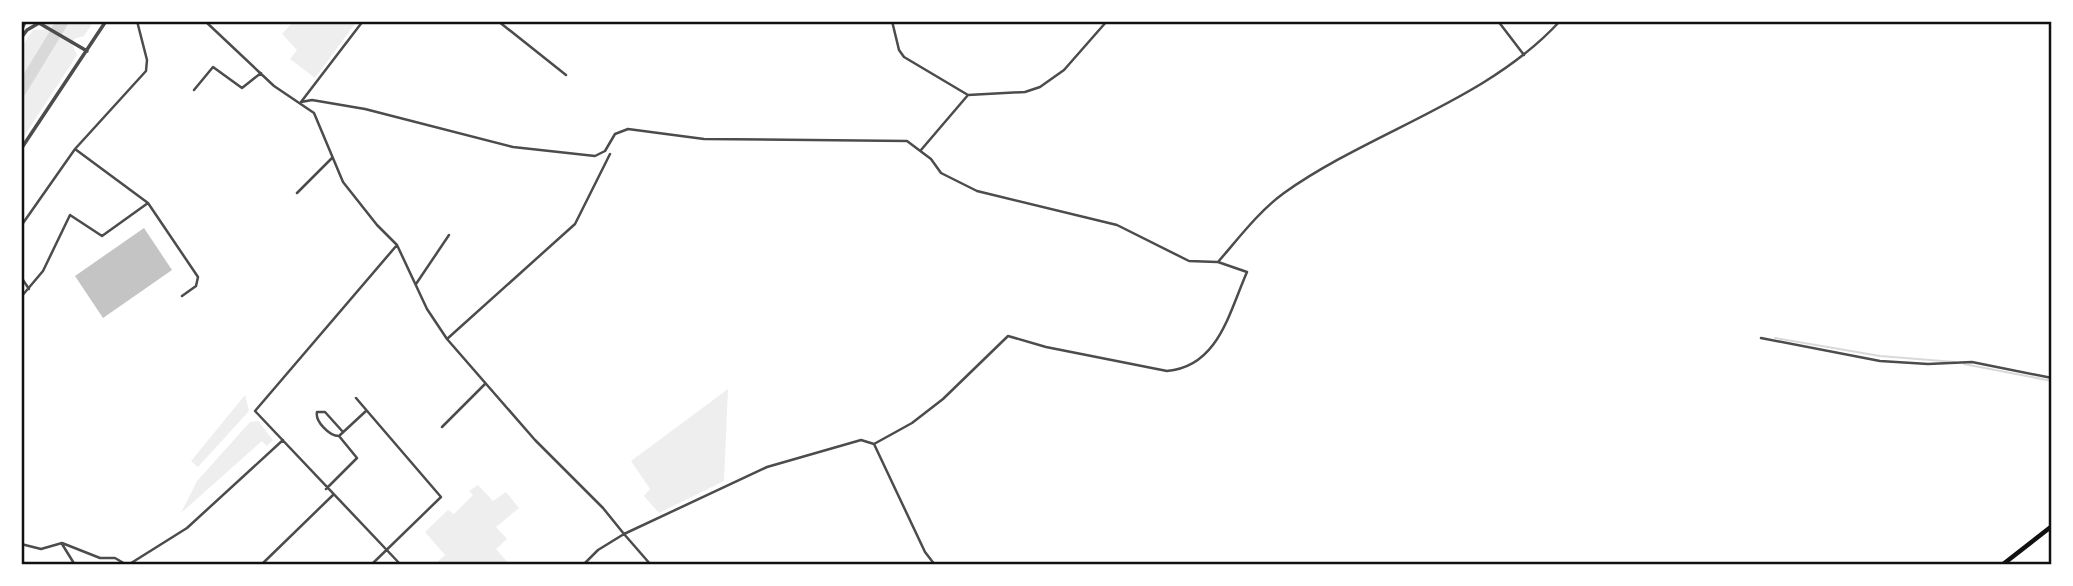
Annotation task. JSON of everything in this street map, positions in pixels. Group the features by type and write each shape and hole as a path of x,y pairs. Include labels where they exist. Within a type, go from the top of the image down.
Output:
{"main road":[{"path":"2002,565 2052,526"}],"street":[{"path":"21,32 26,21"},
{"path":"21,149 106,21"},
{"path":"21,226 75,149 145,71 147,60 137,21"},
{"path":"205,21 261,73 314,113 332,159 357,201 397,245 415,284 447,339 567,474 603,508 650,565"},
{"path":"301,102 363,21"},
{"path":"498,21 566,75"},
{"path":"892,21 899,50 904,57 968,95 1025,92 1040,87 1064,70 1107,21"},
{"path":"1498,21 1524,55"},
{"path":"1217,262 1283,194 1336,162 1421,118 1524,55 1560,21"},
{"path":"21,38 39,23 87,51"},
{"path":"194,90 213,67 242,88 261,73"},
{"path":"921,150 968,95"},
{"path":"301,102 312,100 365,109 513,147 595,156 605,151 615,134 628,129 704,139 908,141 921,150 941,173 977,191 1117,225 1189,261 1217,262 1247,272 1214,346 1200,361 1181,370 1167,371 1046,347 1008,336 943,399 912,422 874,444 861,440 767,467 624,534 598,550 583,565"},
{"path":"75,149 148,202 198,277 196,286 182,296"},
{"path":"447,339 575,224 610,154"},
{"path":"297,193 332,159"},
{"path":"21,297 43,271 70,215 102,236 148,202"},
{"path":"415,284 449,236"},
{"path":"397,245 255,411 326,489 401,565"},
{"path":"21,277 30,289"},
{"path":"1761,338 1880,361 1957,364 1972,362 2052,378"},
{"path":"442,427 485,384"},
{"path":"356,398 441,497 371,565"},
{"path":"343,432 325,412 317,412 318,420 332,436 339,436 366,411"},
{"path":"326,489 357,458 339,436"},
{"path":"21,544 41,549 62,543 100,558 115,558 128,565 187,528 283,440"},
{"path":"874,444 925,552 935,565"},
{"path":"261,565 333,495"},
{"path":"62,543 75,565"}],"shaded area":[{"path":"49,21 94,21 84,36 74,39 72,44 77,55 21,141 21,48 33,30 43,30"},
{"path":"294,21 357,21 315,78 290,59 297,50 282,34"},
{"path":"728,389 724,481 659,513 644,496 650,489 631,461"},
{"path":"245,395 249,411 198,467 191,461"},
{"path":"258,421 273,440 267,446 262,441 181,513 197,481 250,422"},
{"path":"478,485 493,501 506,492 519,508 496,527 507,539 496,549 510,565 434,565 445,555 425,532 448,510 454,514 473,495 469,491"}],"building":[{"path":"144,228 172,270 103,318 75,276"}],"waterway":[{"path":"21,90 63,21"},
{"path":"1775,338 1880,356 1955,362"},
{"path":"1964,364 2052,381"}]}
